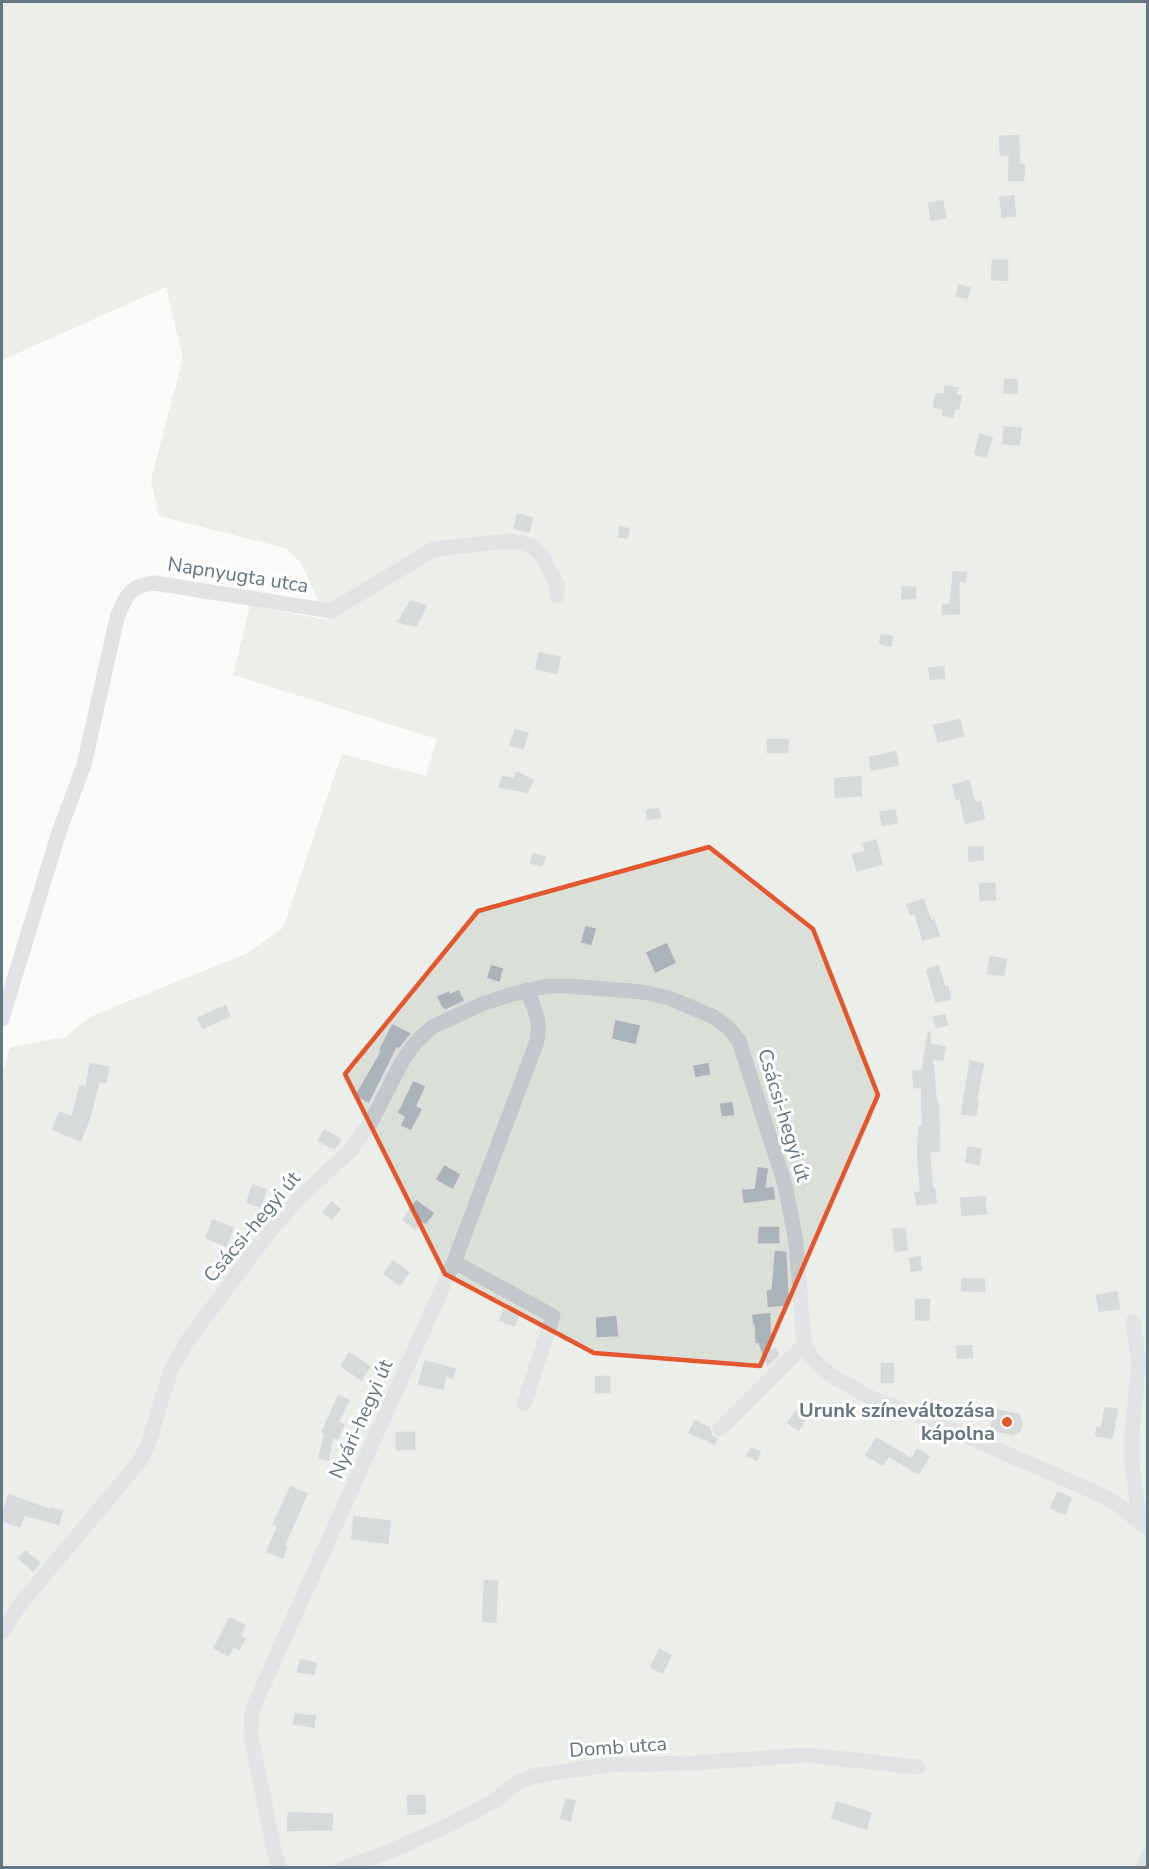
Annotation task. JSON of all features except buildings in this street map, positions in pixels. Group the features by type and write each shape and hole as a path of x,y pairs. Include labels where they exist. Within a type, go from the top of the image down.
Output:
{"street":[{"name":"Napnyugta utca","path":"2,1019 59,832 84,765 117,618 124,602 134,589 140,585 154,583 331,611 434,549 509,541 533,547 542,556 557,585 557,596"},
{"name":"Csácsi-hegyi út","path":"2,1632 21,1603 140,1462 148,1445 171,1369 188,1340 269,1232 299,1198 350,1151 371,1122 394,1076 415,1043 432,1027 482,1004 547,986 643,992 669,998 714,1017 729,1028 739,1041 785,1185 796,1242 805,1344"},
{"name":"Nyári-hegyi út","path":"279,1868 251,1737 252,1710 454,1262 537,1041 539,1020 527,990"},
{"path":"454,1262 553,1316 524,1404"},
{"path":"1133,1322 1139,1361 1132,1432 1132,1464 1144,1525"},
{"path":"720,1429 805,1344 811,1357 832,1376 873,1399 913,1413 1083,1486 1116,1503 1144,1525"},
{"name":"Domb utca","path":"343,1868 386,1853 449,1825 495,1801 518,1782 532,1776 608,1765 693,1763 806,1755 918,1767"},
{"path":"1144,1868 1148,1856"}],"highlighted area":[{"path":"709,847 813,929 878,1095 760,1366 594,1353 445,1274 345,1074 478,911"}],"shaded area":[{"path":"2,2 1147,2 1147,1867 2,1867 2,1077 10,1047 65,1037 92,1016 246,954 283,928 342,754 426,776 437,739 233,675 250,606 328,620 301,563 286,548 159,516 151,480 183,358 166,287 2,360"}],"place":[{"name":"Urunk színeváltozása kápolna","path":"1007,1422"}]}
